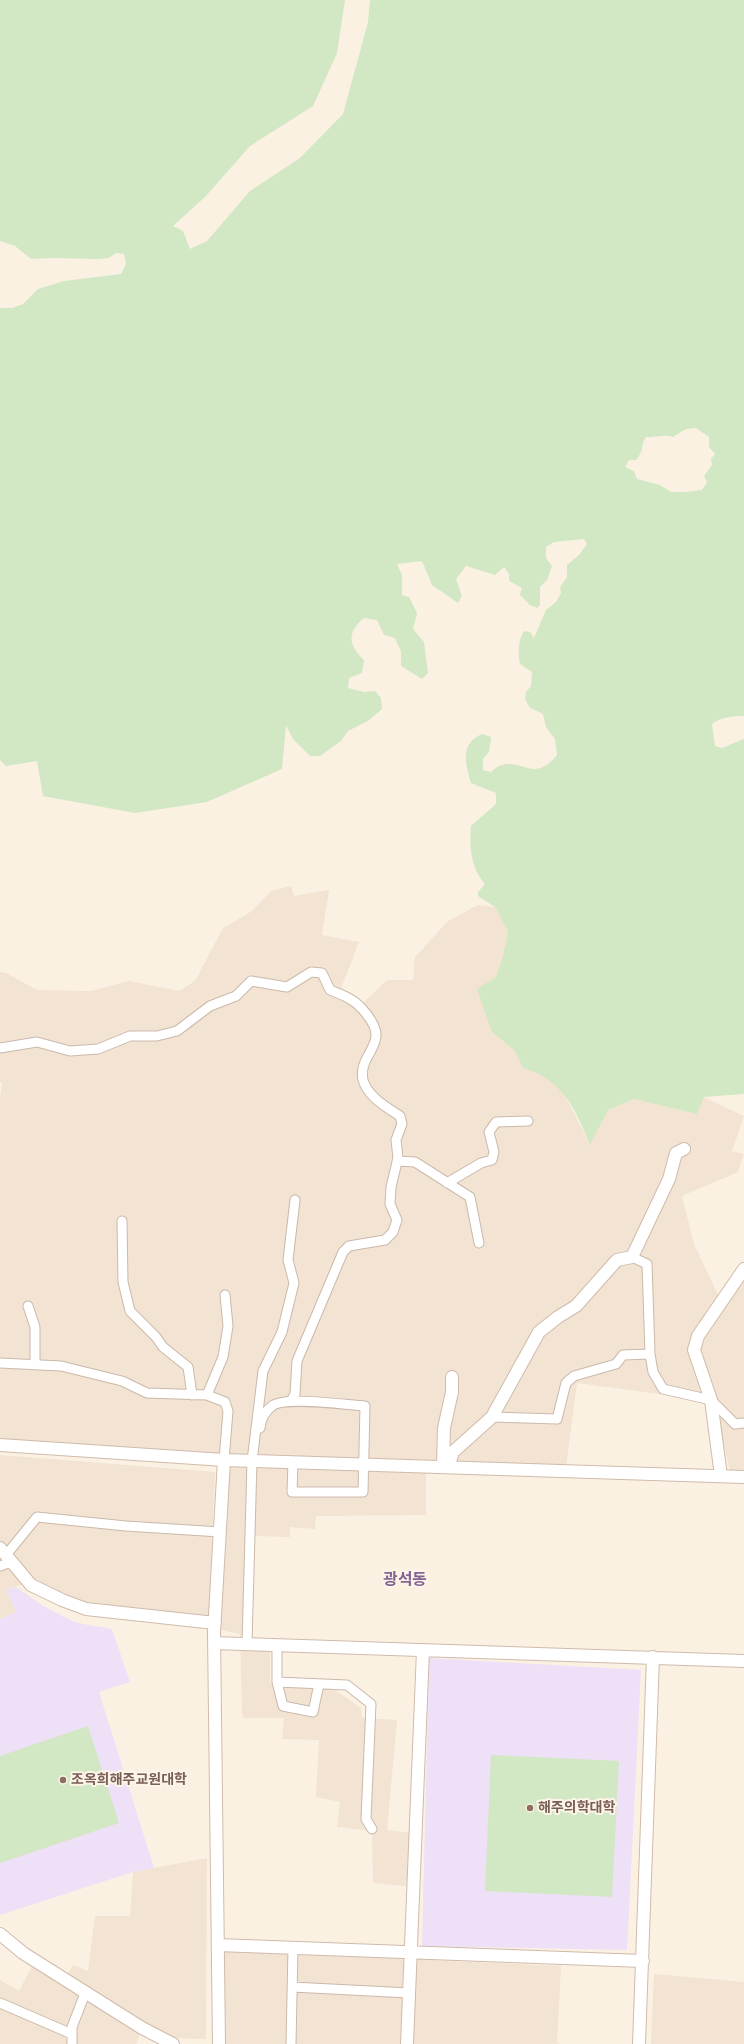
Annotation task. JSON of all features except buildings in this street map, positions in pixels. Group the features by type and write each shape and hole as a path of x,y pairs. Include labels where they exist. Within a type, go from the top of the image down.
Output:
{"street":[{"path":"0,1048 37,1042 70,1051 98,1049 130,1036 157,1036 177,1031 210,1006 236,996 251,981 287,987 311,972 322,973 330,990 351,999 362,1009 374,1026 376,1036 363,1064 363,1080 376,1100 400,1116 402,1124 396,1140 397,1161 391,1186 390,1204 397,1220 393,1232 385,1240 349,1246 343,1252 297,1361 295,1394 291,1401"},
{"path":"447,1182 481,1164 492,1160 494,1152 489,1132 496,1122 528,1121"},
{"path":"632,1257 668,1179 676,1153 684,1149"},
{"path":"397,1161 415,1162 470,1197 480,1243"},
{"path":"248,1644 255,1461 263,1370 282,1332 294,1283 288,1260 295,1200"},
{"path":"122,1221 123,1282 130,1311 156,1337 163,1347 188,1368 192,1395"},
{"path":"445,1467 453,1452 492,1417 540,1332 558,1317 576,1306 616,1260 632,1257 646,1264 650,1354 653,1372 663,1389 711,1400 735,1424 744,1423"},
{"path":"721,1476 711,1400 694,1350 698,1336 744,1269"},
{"path":"207,1396 223,1356 228,1326 225,1295"},
{"path":"28,1306 36,1327 35,1364"},
{"path":"492,1417 557,1419 566,1383 574,1376 616,1364 623,1355 650,1354"},
{"path":"0,1363 61,1366 122,1381 147,1393 207,1396 225,1402 228,1411 214,1643 219,2044"},
{"path":"445,1467 444,1428 452,1392 452,1377"},
{"path":"255,1461 261,1420 272,1406 291,1401 365,1406 362,1464 363,1492 292,1492 293,1462"},
{"path":"0,1445 224,1460 744,1477"},
{"path":"215,1622 86,1609 62,1600 31,1585 4,1558 37,1517 126,1526 220,1532"},
{"path":"214,1643 744,1661"},
{"path":"277,1645 277,1682 283,1706 313,1712 319,1684"},
{"path":"407,2044 423,1650"},
{"path":"639,2044 653,1657"},
{"path":"277,1682 347,1685 371,1704 366,1819 372,1829"},
{"path":"0,1934 23,1953 86,1991 142,2028 173,2044"},
{"path":"218,1945 643,1961"},
{"path":"291,2044 293,1948"},
{"path":"292,1987 409,1993"},
{"path":"72,2044 72,2026 86,1991"},
{"path":"0,2003 72,2034"}],"shaded area":[{"path":"291,886 294,896 329,890 322,935 359,942 340,991 361,1005 387,980 413,980 415,957 448,921 478,905 495,907 508,931 503,956 496,977 492,1032 514,1050 523,1068 538,1072 559,1087 569,1103 590,1145 608,1110 634,1099 697,1114 703,1097 744,1116 732,1151 744,1154 738,1172 682,1196 694,1244 723,1305 744,1274 744,1471 730,1471 713,1401 577,1383 566,1467 426,1466 426,1515 316,1516 315,1529 290,1527 290,1537 255,1536 248,1641 270,1641 270,1683 333,1689 361,1708 362,1718 397,1720 387,1830 411,1833 406,1886 373,1883 372,1831 337,1827 340,1802 316,1797 319,1740 282,1739 284,1718 243,1718 240,1634 221,1630 226,1469 216,1457 0,1441 0,1097 2,1083 0,1082 0,972 6,973 37,990 91,991 129,981 179,991 195,981 223,928 252,911 271,891"},
{"path":"0,1455 215,1472 209,1617 87,1604 34,1582 6,1589 16,1612 0,1619"},
{"name":"조옥희해주교원대학","path":"16,1587 43,1606 77,1623 112,1629 130,1682 99,1692 154,1868 133,1872 0,1915 0,1619 16,1612 6,1589"},
{"name":"해주의학대학","path":"429,1658 641,1670 627,1950 422,1946"},
{"path":"207,1858 206,2039 169,2038 67,1975 73,1965 88,1971 95,1916 130,1916 133,1872"},
{"path":"226,1951 561,1966 557,2043 562,2044 222,2044 222,1955"},
{"path":"32,1966 140,2034 136,2044 0,2044 0,1980 19,1991"},
{"path":"654,1974 744,1982 744,2044 651,2044"}],"green space":[{"path":"0,0 345,0 337,53 313,106 250,146 206,196 173,226 183,231 190,249 207,241 250,191 300,158 343,114 368,22 370,0 744,0 744,716 723,718 712,724 715,746 722,748 744,739 744,1094 704,1097 697,1114 634,1099 608,1110 590,1145 573,1108 558,1088 549,1080 537,1073 523,1068 514,1050 492,1032 477,989 496,977 503,956 508,931 495,907 478,896 478,892 485,884 480,878 472,857 470,842 471,826 496,804 496,793 471,783 466,761 467,748 475,738 482,734 491,737 489,752 483,759 483,770 491,772 499,766 509,764 535,769 542,768 557,755 555,739 546,727 543,714 530,708 525,699 526,692 531,686 532,672 520,664 519,647 524,631 530,632 534,638 546,610 556,602 561,593 560,587 567,577 567,565 579,555 587,544 584,539 554,542 546,547 546,558 552,566 547,580 540,587 540,605 537,608 530,605 520,595 522,588 509,581 509,574 504,567 495,575 466,566 456,579 462,596 458,603 432,585 422,561 397,564 402,575 402,595 409,597 417,613 413,629 424,642 428,673 422,679 401,666 401,652 395,638 384,635 377,620 364,618 358,623 352,633 352,644 364,660 362,673 349,678 348,688 364,692 375,691 381,698 382,709 368,721 348,731 341,741 320,756 310,756 293,739 286,725 282,769 207,802 135,813 43,796 37,761 6,766 0,760 0,308 12,308 23,304 38,289 64,281 121,274 126,264 124,254 116,253 109,258 98,259 31,259 15,246 0,241","holes":["696,428 709,437 709,447 715,454 711,459 712,465 704,476 707,482 702,490 671,492 660,485 637,479 634,471 625,467 629,460 636,460 639,456 646,437 673,437 686,429"]},
{"path":"88,1726 119,1823 0,1863 0,1756"},
{"path":"491,1755 619,1761 612,1897 485,1891"}],"place":[{"name":"조옥희해주교원대학","path":"63,1780"},
{"name":"해주의학대학","path":"530,1808"}],"district":[{"name":"광석동","path":"405,1580"}]}
